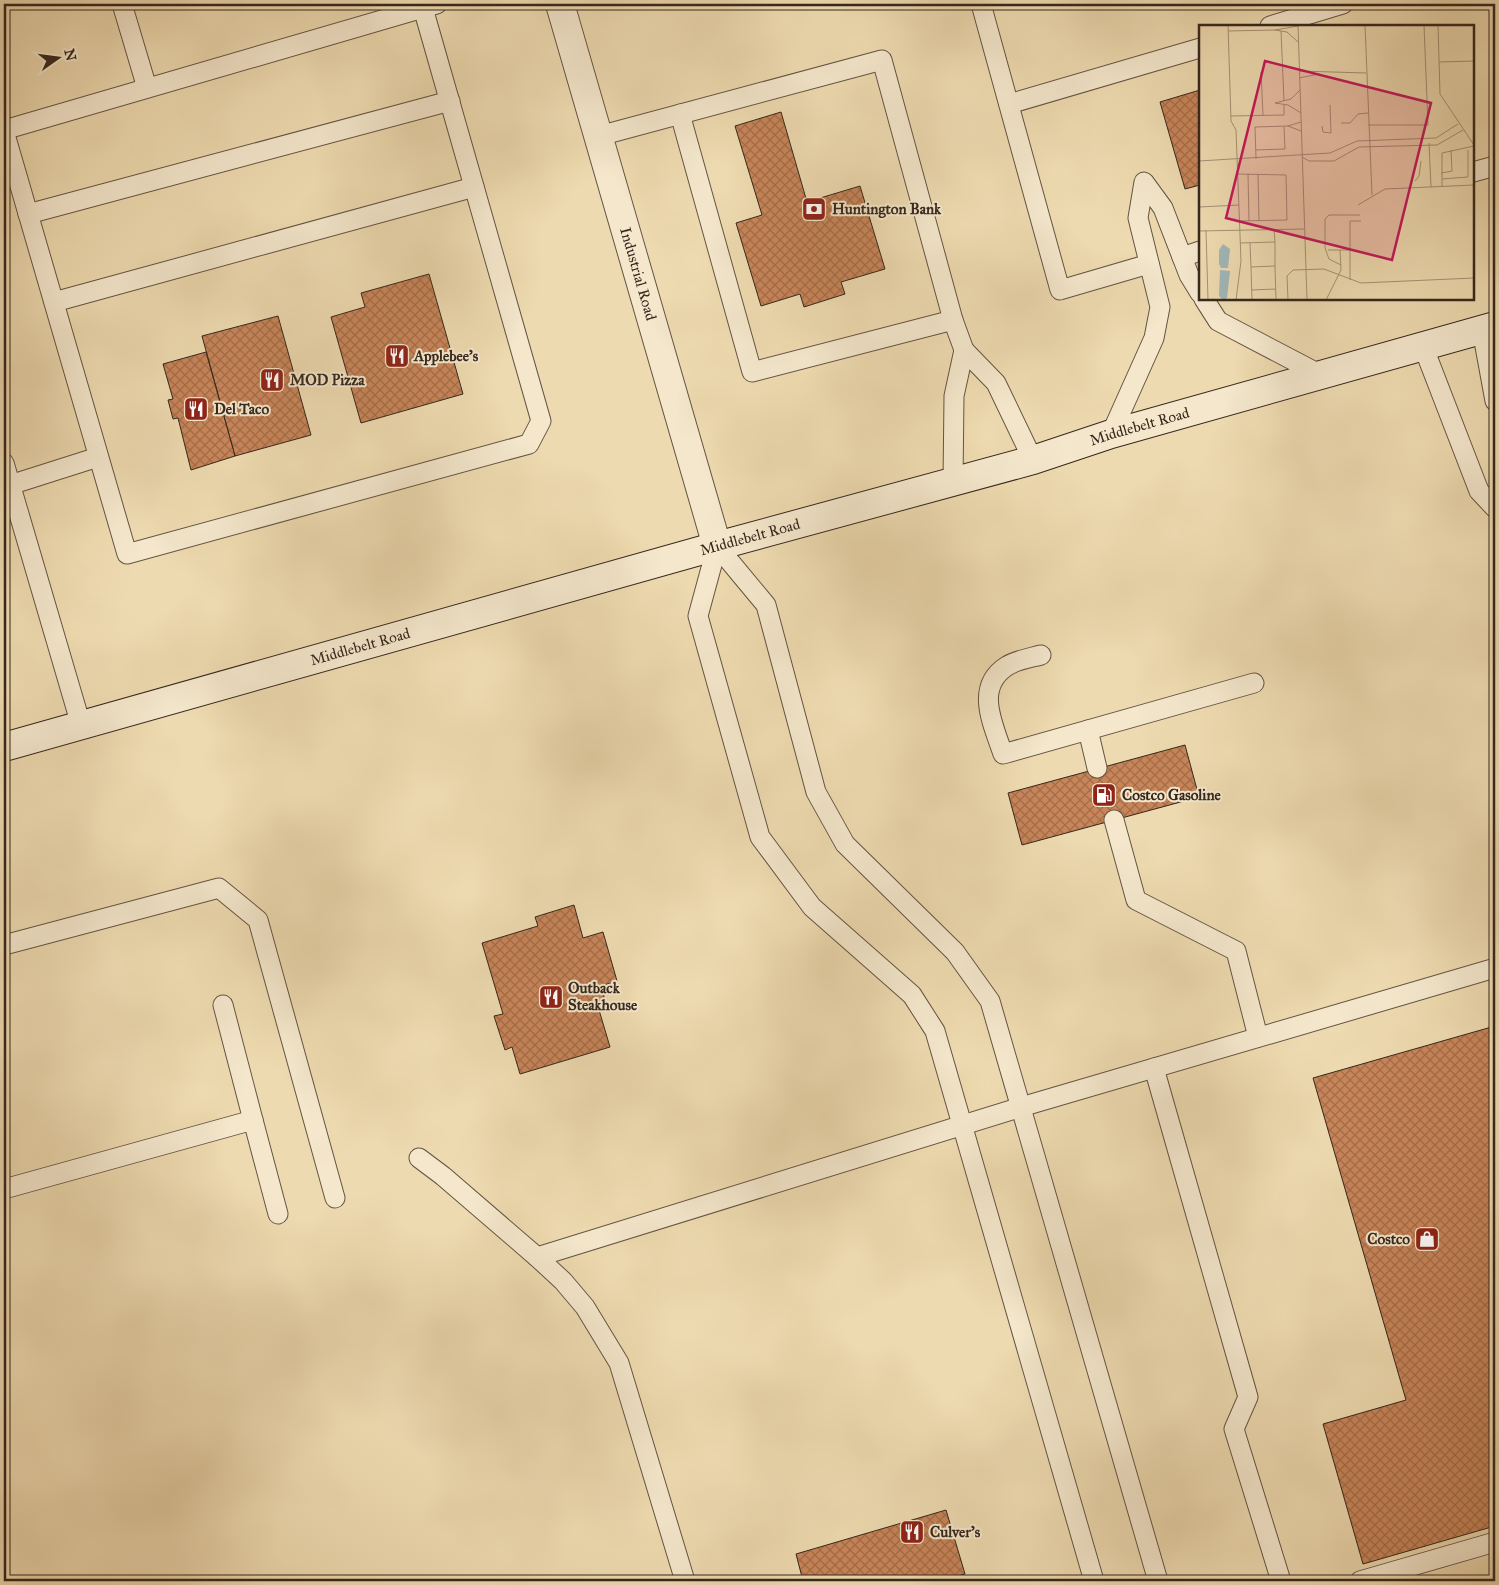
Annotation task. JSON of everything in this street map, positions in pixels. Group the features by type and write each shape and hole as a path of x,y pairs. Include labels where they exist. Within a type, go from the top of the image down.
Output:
{"main road":[{"name":"Industrial Road","path":"560,4 717,546"},
{"name":"Middlebelt Road","path":"4,748 717,546 1033,460 1111,434 1489,328"}],"lane":[{"path":"122,4 147,88"},
{"path":"981,4 1060,290 1149,264"},
{"path":"1273,25 1343,4"},
{"path":"430,6 450,101 541,421 529,444 127,554 4,130 430,6"},
{"path":"1009,104 1199,48"},
{"path":"599,136 882,60 952,320 964,350 996,383 1033,460"},
{"path":"28,214 450,101"},
{"path":"680,114 752,372 952,320"},
{"path":"1474,172 1495,166"},
{"path":"1111,434 1154,338 1160,307 1138,218 1144,182 1163,208 1189,275 1199,291"},
{"path":"54,302 474,187"},
{"path":"1182,256 1199,251"},
{"path":"1205,300 1218,321 1321,375"},
{"path":"1489,328 1495,401"},
{"path":"1423,346 1480,491 1495,508"},
{"path":"953,482 954,396 964,350"},
{"path":"10,485 98,457"},
{"path":"4,463 81,725"},
{"path":"717,546 766,605 816,792 844,844 955,952 990,1002 1158,1581"},
{"path":"717,546 698,616 760,837 812,907 912,995 935,1031 1094,1581"},
{"path":"1041,655 1008,665 992,678 987,700 1003,754 1254,683"},
{"path":"1088,730 1098,768"},
{"path":"1114,820 1136,900 1236,951 1258,1037"},
{"path":"4,945 219,888 258,920 335,1198"},
{"path":"537,1257 1020,1107 1495,968"},
{"path":"223,1005 278,1214"},
{"path":"1154,1068 1248,1397 1234,1429 1281,1581"},
{"path":"4,1189 253,1120"},
{"path":"419,1158 444,1176 564,1281 585,1307 619,1363 685,1581"},
{"path":"1360,1581 1495,1542"}],"building":[{"path":"1199,90 1199,185 1185,189 1160,102"},
{"name":"Huntington Bank","path":"781,112 807,202 860,186 885,269 841,282 845,294 804,307 800,294 761,306 736,223 762,215 735,126"},
{"name":"Applebee's","path":"429,274 463,394 361,423 331,317 365,307 361,293"},
{"path":"278,316 311,435 235,456 202,336"},
{"name":"Del Taco","path":"206,352 235,456 191,470 178,418 173,419 168,400 173,399 163,364"},
{"name":"Costco Gasoline","path":"1185,745 1199,797 1022,845 1008,793"},
{"name":"Outback Steakhouse","path":"574,905 583,938 603,932 617,981 601,986 607,1007 599,1010 610,1047 520,1074 512,1047 505,1050 494,1016 503,1014 482,943 538,926 535,917"},
{"name":"Costco","path":"1495,1026 1495,1526 1363,1564 1323,1424 1406,1400 1313,1078"},
{"name":"Culver's","path":"946,1510 965,1574 938,1581 803,1581 796,1554"}],"place":[{"name":"Huntington Bank","path":"814,209"},
{"name":"Applebee's","path":"397,356"},
{"name":"MOD Pizza","path":"272,380"},
{"name":"Del Taco","path":"196,409"},
{"name":"Costco Gasoline","path":"1104,795"},
{"name":"Outback Steakhouse","path":"551,997"},
{"name":"Costco","path":"1427,1239"},
{"name":"Culver's","path":"912,1532"}]}
